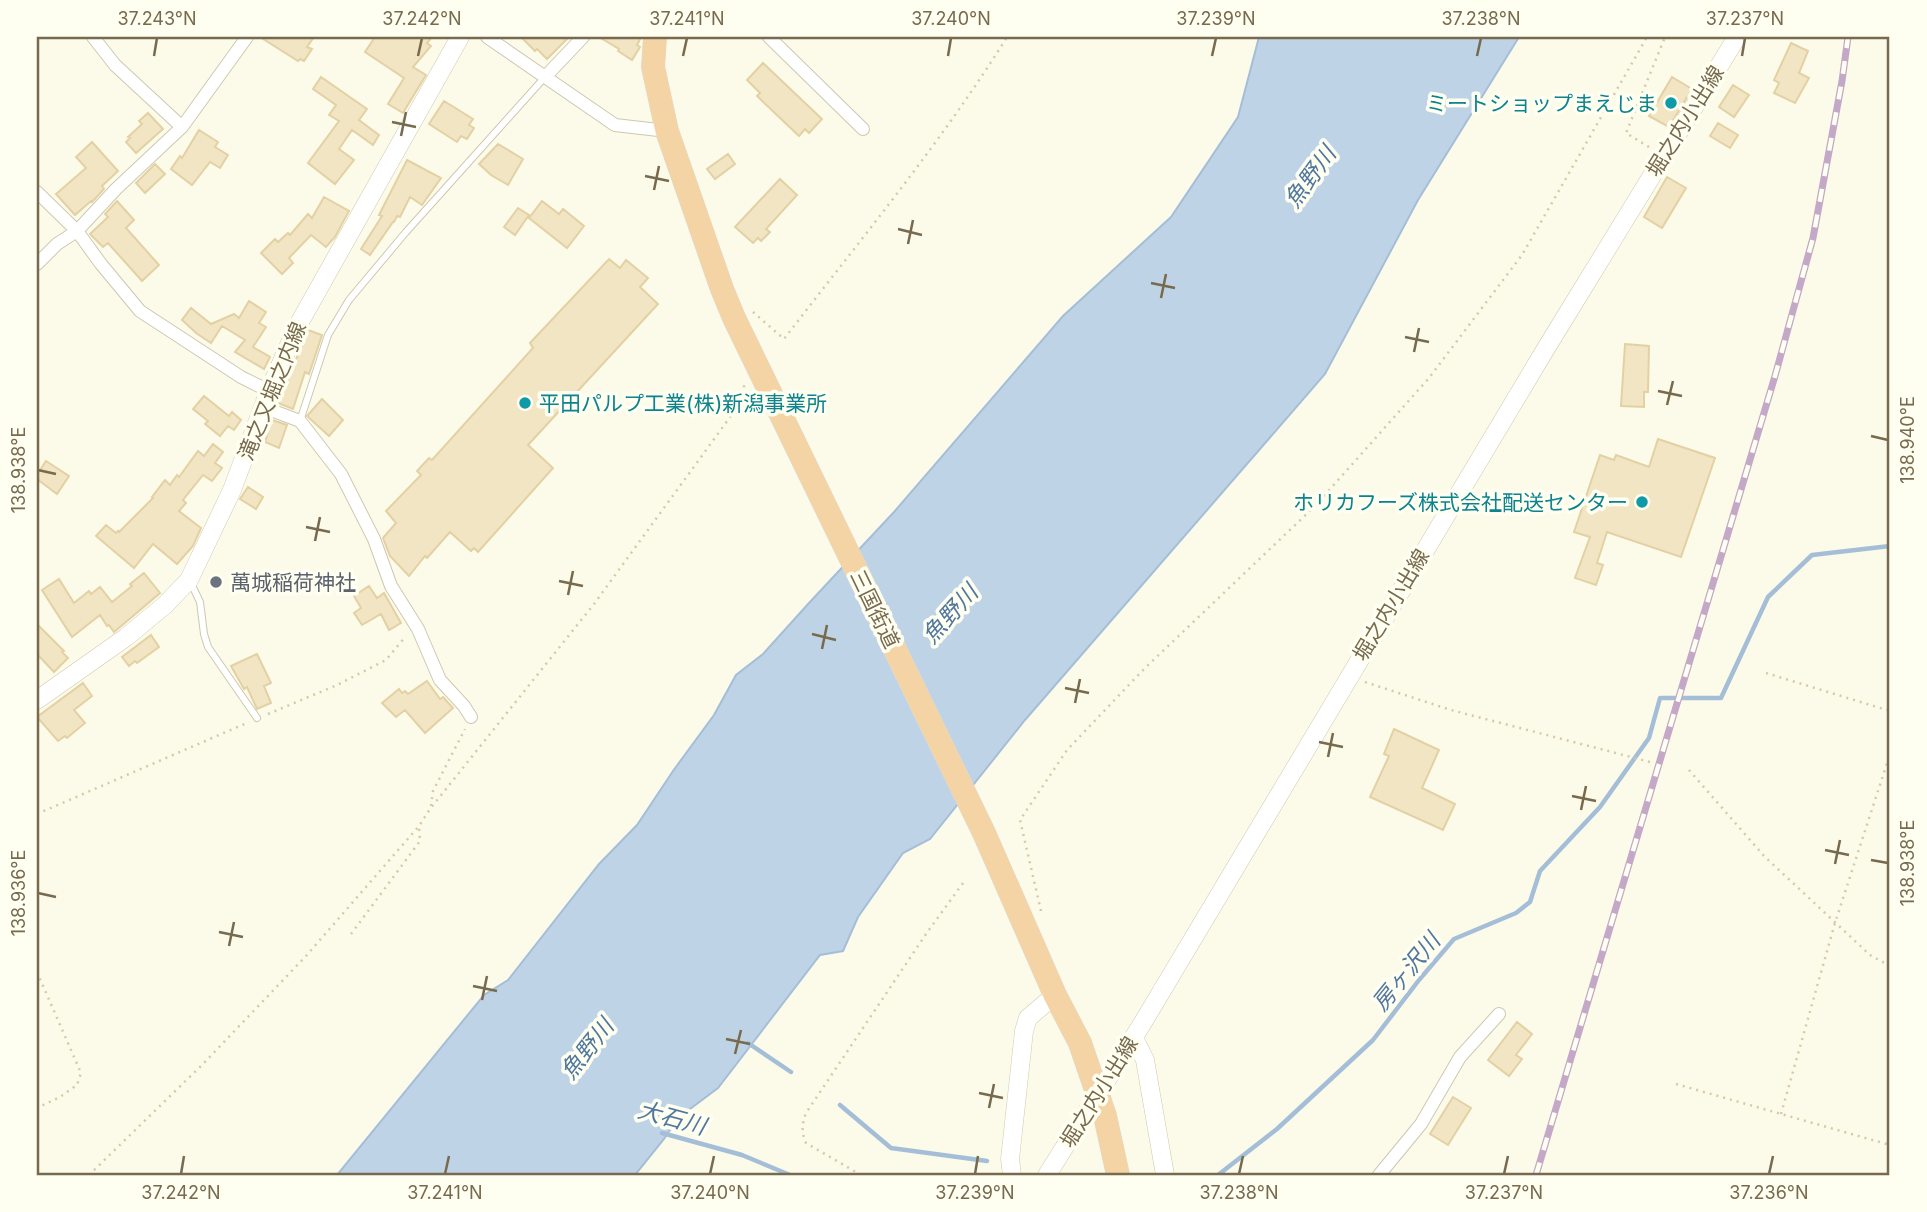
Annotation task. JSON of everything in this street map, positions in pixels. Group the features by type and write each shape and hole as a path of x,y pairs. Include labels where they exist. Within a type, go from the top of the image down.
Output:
{"highway":[{"name":"三国街道","path":"655,37 653,67 667,131 734,318 751,375 984,833 1055,995 1080,1044 1105,1116 1118,1175"}],"main road":[{"name":"滝之又堀之内線","path":"37,700 125,638 165,605 189,580 232,490 296,327 460,37"},
{"name":"堀之内小出線","path":"1047,1175 1134,1038 1348,677 1737,37"},
{"path":"1012,1175 1010,1159 1024,1031 1028,1018 1055,995"},
{"path":"1134,1038 1145,1060 1165,1175"}],"street":[{"path":"93,37 115,65 182,127"},
{"path":"37,264 57,244 77,231 116,189 182,127 247,37"},
{"path":"487,37 615,125 667,131"},
{"path":"545,77 583,37"},
{"path":"769,37 863,129"},
{"path":"37,192 77,231 100,264 140,312 241,377 266,399 299,421 341,474 374,539 391,586 418,629 440,680 471,717"},
{"path":"1379,1175 1421,1124 1460,1057 1499,1014"}],"lane":[{"path":"299,421 328,335 349,300 405,232 545,77"},
{"path":"189,580 200,602 208,647 257,719"}],"path":[{"path":"734,318 746,306 784,339 897,192 985,72 1007,37"},
{"path":"1041,912 1020,820 1067,750 1144,668 1315,506 1429,378 1522,255 1647,37"},
{"path":"1663,157 1626,133 1665,37"},
{"path":"89,1175 202,1064 306,956 419,826 594,604 744,398 751,375"},
{"path":"37,814 337,685 386,660 406,637 418,629"},
{"path":"1766,673 1890,711"},
{"path":"1348,677 1451,710 1654,763"},
{"path":"430,809 433,791 471,717"},
{"path":"1781,1114 1835,923 1890,754"},
{"path":"1689,770 1764,856 1870,955 1890,966"},
{"path":"351,934 420,841 419,826"},
{"path":"861,1175 806,1143 802,1124 806,1113 963,883"},
{"path":"37,972 81,1073 77,1085 37,1108"},
{"path":"1676,1084 1890,1144"},
{"path":"1889,1175 1890,1170"}],"water":[{"name":"魚野川","path":"1259,37 1519,37 1418,200 1325,374 1025,720 930,839 903,853 858,917 843,951 820,955 718,1088 678,1118 635,1175 337,1175 484,995 508,980 599,864 637,825 714,715 736,675 763,654 894,512 1063,316 1171,217 1238,117"}],"building":[{"path":"260,37 314,37 307,47 312,49 304,61 298,61"},
{"path":"375,37 432,37 427,43 431,46 413,67 426,75 403,113 388,104 404,78 365,52"},
{"path":"521,37 569,37 547,59"},
{"path":"599,37 641,37 637,45 640,47 632,60"},
{"path":"1791,43 1808,51 1799,73 1809,78 1795,103 1774,93 1779,83 1774,80"},
{"path":"763,63 822,119 809,133 805,129 799,136 757,96 760,93 747,80"},
{"path":"321,77 367,109 359,120 379,135 373,145 352,130 339,149 354,160 335,184 308,163 339,121 329,115 336,105 313,89"},
{"name":"ミートショップまえじま","path":"1672,77 1692,89 1669,127 1649,116"},
{"path":"1733,85 1749,95 1734,117 1719,107"},
{"path":"444,101 473,119 469,125 474,128 467,139 461,136 457,142 429,124"},
{"path":"148,113 163,129 136,153 126,142 142,124 139,121"},
{"path":"1718,123 1738,135 1730,148 1710,136"},
{"path":"199,130 218,142 215,147 228,155 220,168 210,162 192,185 171,169 180,156 182,158"},
{"path":"92,142 118,171 102,186 104,189 92,202 75,215 56,194 86,168 76,157"},
{"path":"498,144 523,159 508,185 479,164"},
{"path":"728,154 735,164 715,179 707,169"},
{"path":"407,160 441,178 422,205 410,197 400,217 397,216 370,255 361,249 382,216 379,215"},
{"path":"155,164 165,174 145,193 136,183"},
{"path":"1667,177 1686,188 1662,228 1644,217"},
{"path":"780,179 797,195 766,229 770,232 761,241 758,238 753,243 735,227"},
{"path":"324,197 349,211 335,237 326,247 311,235 289,258 293,263 282,274 261,253 275,239 278,242 288,233 290,235 308,214 312,218"},
{"path":"117,201 134,220 126,228 159,265 142,281 108,243 103,247 90,234 108,217 105,214"},
{"path":"542,201 559,214 563,209 584,226 567,248 529,218"},
{"path":"518,208 529,215 515,235 504,227"},
{"name":"平田パルプ工業(株)新潟事業所","path":"609,259 620,268 626,260 648,278 640,287 658,304 528,445 553,468 478,552 474,548 471,551 450,532 409,576 390,556 383,538 396,523 386,511 421,475 417,471 429,458 432,460 533,348 530,343"},
{"path":"249,301 266,312 259,323 266,327 253,347 270,357 264,369 235,352 245,340 222,326 211,343 182,320 191,308 211,324 234,314 239,318"},
{"path":"308,330 322,335 309,374 305,372 293,409 278,403"},
{"path":"1625,344 1649,346 1648,392 1644,392 1644,407 1621,406"},
{"path":"204,396 229,416 232,412 241,420 234,430 228,426 220,436 205,424 208,421 193,409"},
{"path":"322,399 343,420 329,436 307,416"},
{"path":"272,420 287,425 279,448 265,442"},
{"name":"ホリカフーズ株式会社配送センター","path":"1658,439 1715,458 1681,557 1607,532 1597,563 1603,565 1596,585 1575,578 1590,537 1574,532 1600,455 1614,460 1616,455 1649,467"},
{"path":"213,444 223,452 215,463 222,468 212,481 203,475 183,500 186,503 179,511 201,528 193,546 177,564 153,544 134,568 96,536 106,525 116,533 119,532 153,498 165,480 170,485 198,451 204,456"},
{"path":"46,461 69,476 57,494 37,479"},
{"path":"248,487 263,497 256,509 240,499"},
{"path":"144,573 160,593 114,632 100,615 72,637 42,590 59,579 74,603 89,591 91,594 100,587 112,602"},
{"path":"369,586 377,598 384,593 401,623 389,630 381,614 362,625 354,613 361,608 354,596"},
{"path":"37,624 68,658 54,672 37,654"},
{"path":"151,635 159,647 129,666 122,657"},
{"path":"257,654 271,683 264,686 271,703 257,709 247,687 244,689 231,666"},
{"path":"427,681 440,699 443,697 453,708 425,733 405,710 396,717 382,703 399,689 408,694"},
{"path":"83,683 92,696 74,710 85,723 67,738 65,736 58,741 37,717"},
{"path":"1394,729 1439,750 1422,788 1455,804 1443,830 1370,797 1389,756 1384,754"},
{"path":"1517,1022 1532,1034 1516,1055 1522,1059 1509,1076 1488,1060"},
{"path":"1453,1097 1471,1108 1448,1145 1430,1134"}],"waterway":[{"name":"房ヶ沢川","path":"1218,1175 1277,1129 1373,1040 1454,939 1516,913 1530,902 1540,871 1600,807 1649,738 1660,698 1721,698 1768,597 1812,555 1890,546"},
{"name":"房ヶ沢川","path":"748,1043 791,1072"},
{"name":"房ヶ沢川","path":"840,1105 891,1148 987,1161"},
{"name":"大石川","path":"662,1133 742,1155 790,1175"}],"railway":[{"path":"1536,1175 1775,376 1813,238 1848,37"}],"place":[{"name":"ミートショップまえじま","path":"1671,103"},
{"name":"平田パルプ工業(株)新潟事業所","path":"525,403"},
{"name":"ホリカフーズ株式会社配送センター","path":"1642,502"},
{"name":"萬城稲荷神社","path":"216,582"}]}
